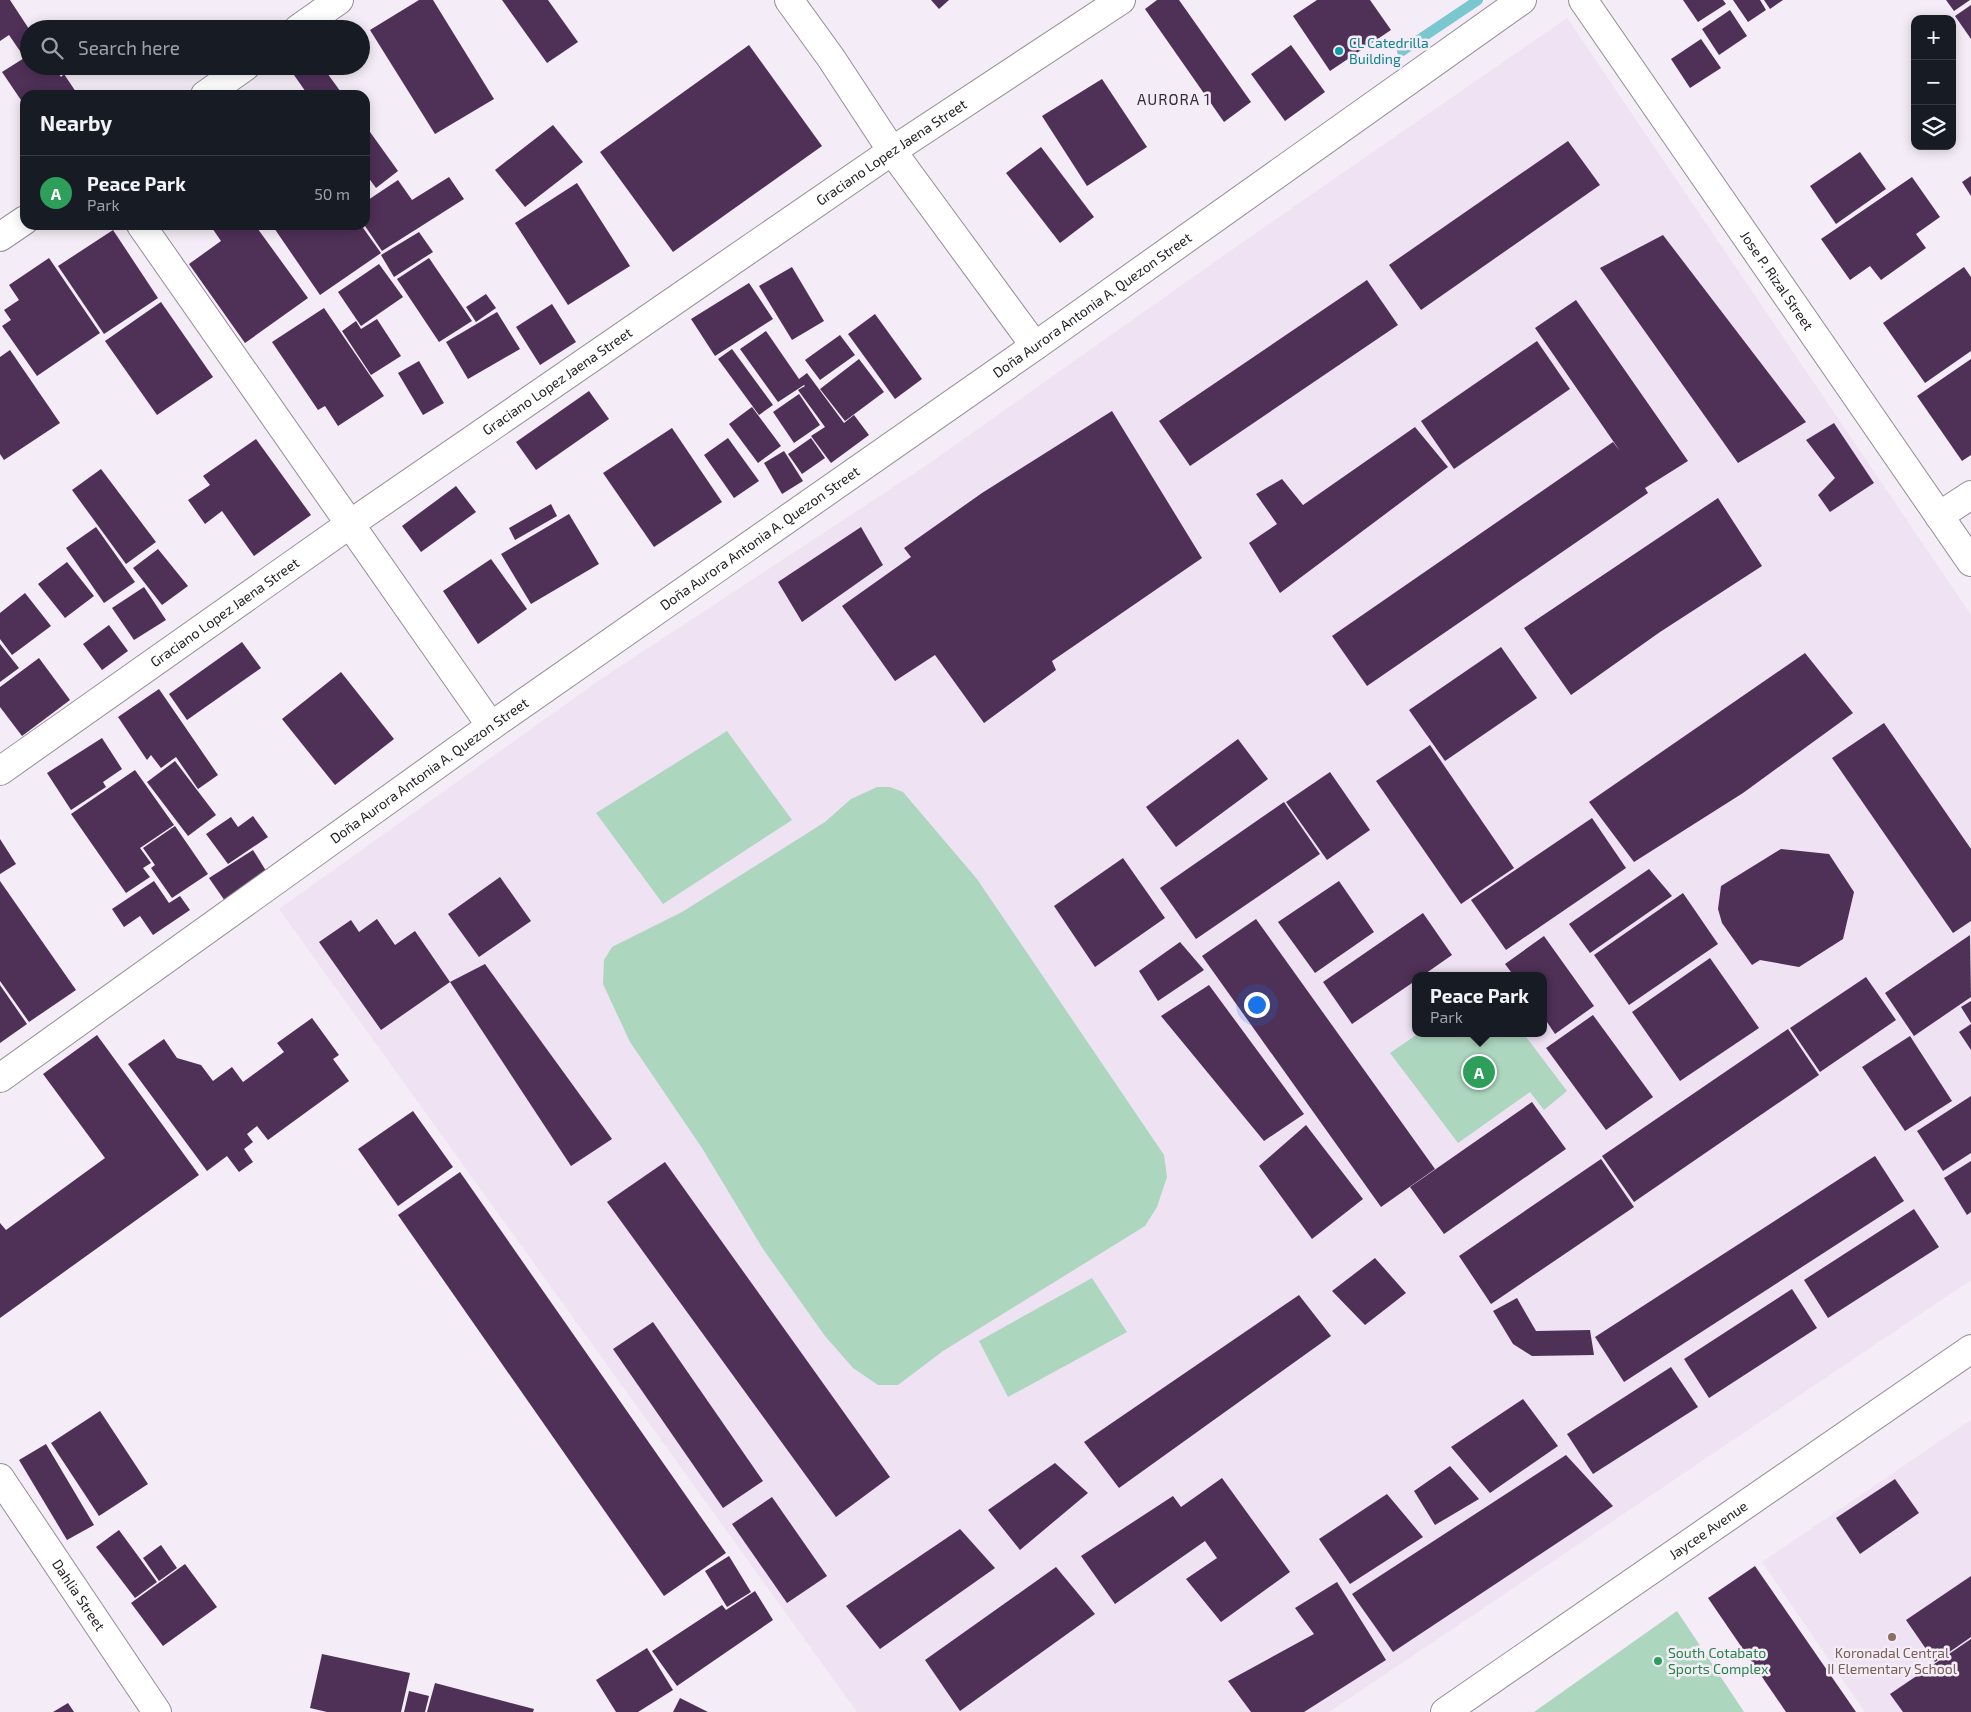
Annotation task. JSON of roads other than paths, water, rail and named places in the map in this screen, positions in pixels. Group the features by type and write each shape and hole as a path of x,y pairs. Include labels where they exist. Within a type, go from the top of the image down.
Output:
{"street":[{"path":"311,20 339,0"},
{"path":"789,0 831,58 892,151 1035,346"},
{"name":"Graciano Lopez Jaena Street","path":"0,771 350,524 892,151 1121,0"},
{"name":"Doña Aurora Antonia A. Quezon Street","path":"0,1078 491,726 1035,346 1522,0"},
{"name":"Jose P. Rizal Street","path":"1583,0 1971,562"},
{"path":"212,90 233,75"},
{"path":"0,237 20,223"},
{"path":"144,230 491,726"},
{"path":"1939,516 1971,495"},
{"name":"Jaycee Avenue","path":"1445,1712 1971,1349"},
{"name":"Dahlia Street","path":"0,1478 157,1712"}],"waterway":[{"path":"1402,51 1478,0"}],"place":[{"name":"CL Catedrilla Building","path":"1339,51"},
{"name":"Peace Park","path":"1479,1072"},
{"name":"Koronadal Central II Elementary School","path":"1892,1637"},
{"name":"South Cotabato Sports Complex","path":"1658,1661"}],"district":[{"name":"AURORA 1","path":"1174,100"}]}
